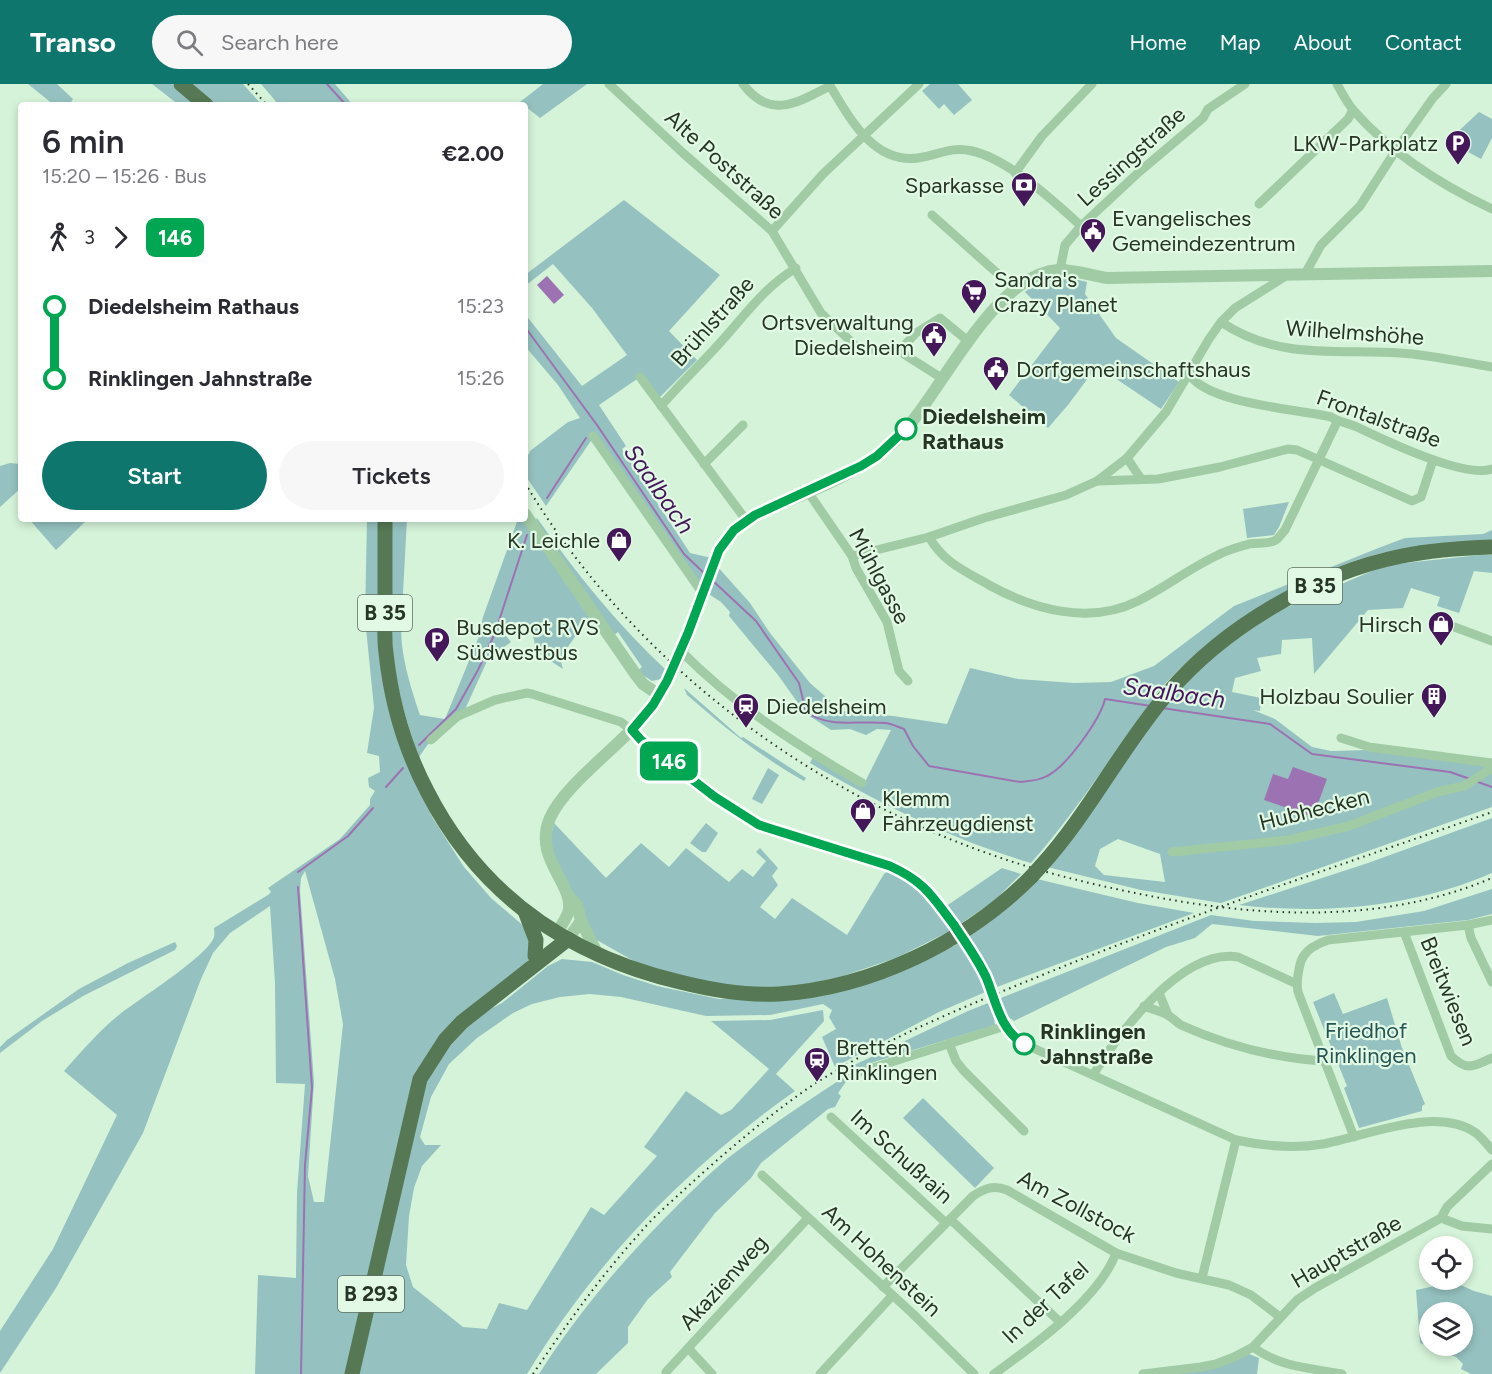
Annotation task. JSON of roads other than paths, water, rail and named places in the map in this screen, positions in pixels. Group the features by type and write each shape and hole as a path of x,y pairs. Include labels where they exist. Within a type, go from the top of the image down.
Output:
{"main road":[{"path":"181,84 202,102"},
{"name":"B 35","path":"385,522 386,652 396,705 406,743 425,789 455,839 471,859 525,911 562,936 593,953 658,977 703,987 757,994 809,991 899,964 949,940 999,907 1036,872 1072,828 1168,693 1213,649 1291,597 1323,582 1400,556 1430,551 1492,547"},
{"path":"525,911 540,957"},
{"name":"B 293","path":"352,1374 420,1079 445,1040 462,1022 521,974 562,936"},
{"name":"B 293","path":"540,957 565,953 593,953"}],"street":[{"name":"Alte Poststraße","path":"609,84 772,231 821,313 859,349 899,351 943,379"},
{"path":"618,92 625,84"},
{"path":"743,84 755,98 766,104 777,106 797,102 829,85 864,136 876,147 894,156 909,159 955,148 987,156 1015,173 1062,208 1081,226"},
{"path":"772,231 823,174 919,84"},
{"path":"1015,173 1042,136 1092,84"},
{"name":"Lessingstraße","path":"1060,270 1065,245 1081,226 1139,172 1203,118 1208,109 1245,84"},
{"path":"1337,84 1353,110 1396,150 1431,177 1492,209"},
{"path":"1305,274 1321,245 1360,206 1396,150 1433,98 1446,84"},
{"path":"1259,204 1348,119 1353,110"},
{"path":"932,215 1015,289"},
{"name":"Brühlstraße","path":"661,406 762,294 779,278 796,268"},
{"path":"562,936 569,911 569,902 548,853 549,819 563,798 632,730 659,695 681,651 719,550 729,535 746,520 861,466 894,441 928,402 993,310 1015,289 1035,276 1060,270 1107,278 1492,271"},
{"path":"852,556 929,537 984,518 1066,495 1097,481 1127,458 1166,412 1221,322 1235,308 1289,274"},
{"path":"899,351 916,333 940,318 969,341"},
{"name":"Wilhelmshöhe","path":"1221,322 1239,334 1269,345 1314,351 1431,356 1492,367"},
{"name":"Frontalstraße","path":"1189,374 1202,386 1240,400 1334,418 1337,422 1353,426 1433,460 1480,472 1492,469"},
{"path":"640,377 746,520"},
{"path":"929,537 941,556 1005,594 1065,612 1102,613 1137,602 1219,554 1250,544 1276,540 1285,530 1337,422"},
{"path":"704,464 743,425"},
{"path":"593,436 705,588"},
{"path":"1097,481 1158,479 1220,467 1288,449 1297,450 1412,501 1420,497 1424,491 1433,460"},
{"path":"1127,458 1141,479"},
{"name":"Mühlgasse","path":"808,492 852,556 856,568 888,622 899,671 908,681"},
{"path":"528,518 636,675 643,684 659,695"},
{"path":"1441,622 1492,641"},
{"path":"681,651 719,688 759,719 862,783"},
{"path":"431,740 458,716 495,700 527,693 621,722 714,796 759,825 906,873 933,896 952,924"},
{"path":"1341,738 1369,747 1492,763"},
{"name":"Hubhecken","path":"1172,852 1288,840 1349,826 1437,792 1464,786 1488,772"},
{"path":"566,892 577,905 593,953"},
{"name":"Breitwiesen","path":"1297,984 1300,961 1303,956 1312,946 1328,940 1404,933 1492,920"},
{"path":"562,936 581,921"},
{"name":"Breitwiesen","path":"1468,925 1471,938 1492,982"},
{"name":"Breitwiesen","path":"1404,933 1450,1056 1460,1065 1469,1067 1492,1058"},
{"path":"968,946 986,978"},
{"path":"1093,1075 1112,1045 1144,1006 1159,993 1193,968 1222,957 1238,957 1297,984 1298,992 1354,1137"},
{"path":"1159,993 1168,1015"},
{"path":"1144,1006 1168,1015 1179,1024 1222,1040 1264,1052 1304,1060 1324,1061"},
{"path":"998,1009 1011,1036 1022,1043 1236,1140 1257,1145 1287,1147 1322,1144 1402,1125 1438,1122 1465,1127 1475,1133 1492,1150"},
{"path":"860,1072 1005,1026"},
{"path":"949,1042 956,1061 964,1071 1024,1131"},
{"name":"Im Schußrain","path":"831,1117 1060,1322"},
{"path":"1202,1278 1236,1140"},
{"name":"Hauptstraße","path":"1143,1374 1216,1364 1253,1347 1297,1300 1441,1218 1447,1207 1492,1164"},
{"name":"Am Hohenstein","path":"762,1175 974,1374"},
{"name":"Am Zollstock","path":"883,1287 973,1196 989,1188 998,1187 1116,1253 1176,1273 1229,1285 1251,1295 1280,1317"},
{"name":"Akazienweg","path":"666,1372 808,1218"},
{"path":"1441,1218 1462,1226 1492,1229"},
{"name":"In der Tafel","path":"994,1374 1060,1322 1111,1267 1116,1253"},
{"path":"820,1374 892,1296"},
{"path":"1253,1347 1279,1362 1342,1374"},
{"path":"689,1349 712,1374"}],"waterway":[{"name":"Saalbach","path":"327,84 343,102"},
{"name":"Saalbach","path":"528,331 597,425 684,554 705,574"},
{"path":"547,498 586,438"},
{"path":"419,745 456,709 478,670 495,633 527,535"},
{"name":"Saalbach","path":"712,580 756,621 799,683 806,712 835,722 886,723 904,729 913,746 929,766 1020,782 1037,780 1055,771 1072,753 1096,719 1105,699 1151,706"},
{"name":"Saalbach","path":"1162,708 1270,724 1312,754 1450,772 1470,779"},
{"path":"386,787 403,768"},
{"name":"Saalbach","path":"1478,782 1492,787"},
{"path":"298,872 348,836 373,808"},
{"path":"298,887 312,1088 305,1165 301,1374"}],"tunnel":[{"path":"986,978 998,1009"}],"railway":[{"path":"248,84 264,102"},
{"path":"528,488 568,548 618,608 673,664 732,714 796,759 864,799 934,832 1007,860 1086,882 1166,899 1248,910 1331,912 1372,909 1412,903 1492,878"},
{"path":"533,1374 597,1284 650,1221 743,1138 788,1102 831,1074 916,1029 1091,955 1262,892 1492,812"}],"place":[{"name":"LKW-Parkplatz","path":"1458,166"},
{"name":"Sparkasse","path":"1024,208"},
{"name":"Evangelisches Gemeindezentrum","path":"1093,254"},
{"name":"Sandra's Crazy Planet","path":"974,315"},
{"name":"Ortsverwaltung Diedelsheim","path":"934,358"},
{"name":"Dorfgemeinschaftshaus","path":"996,392"},
{"name":"Diedelsheim Rathaus","path":"906,429"},
{"name":"K. Leichle","path":"619,563"},
{"name":"Hirsch","path":"1441,647"},
{"name":"Busdepot RVS Südwestbus","path":"437,663"},
{"name":"Holzbau Soulier","path":"1434,719"},
{"name":"Diedelsheim","path":"746,729"},
{"name":"Klemm Fahrzeugdienst","path":"863,834"},
{"name":"Rinklingen Jahnstraße","path":"1024,1044"},
{"name":"Bretten Rinklingen","path":"817,1083"}],"park label":[{"name":"Friedhof Rinklingen","path":"1366,1042"}]}
